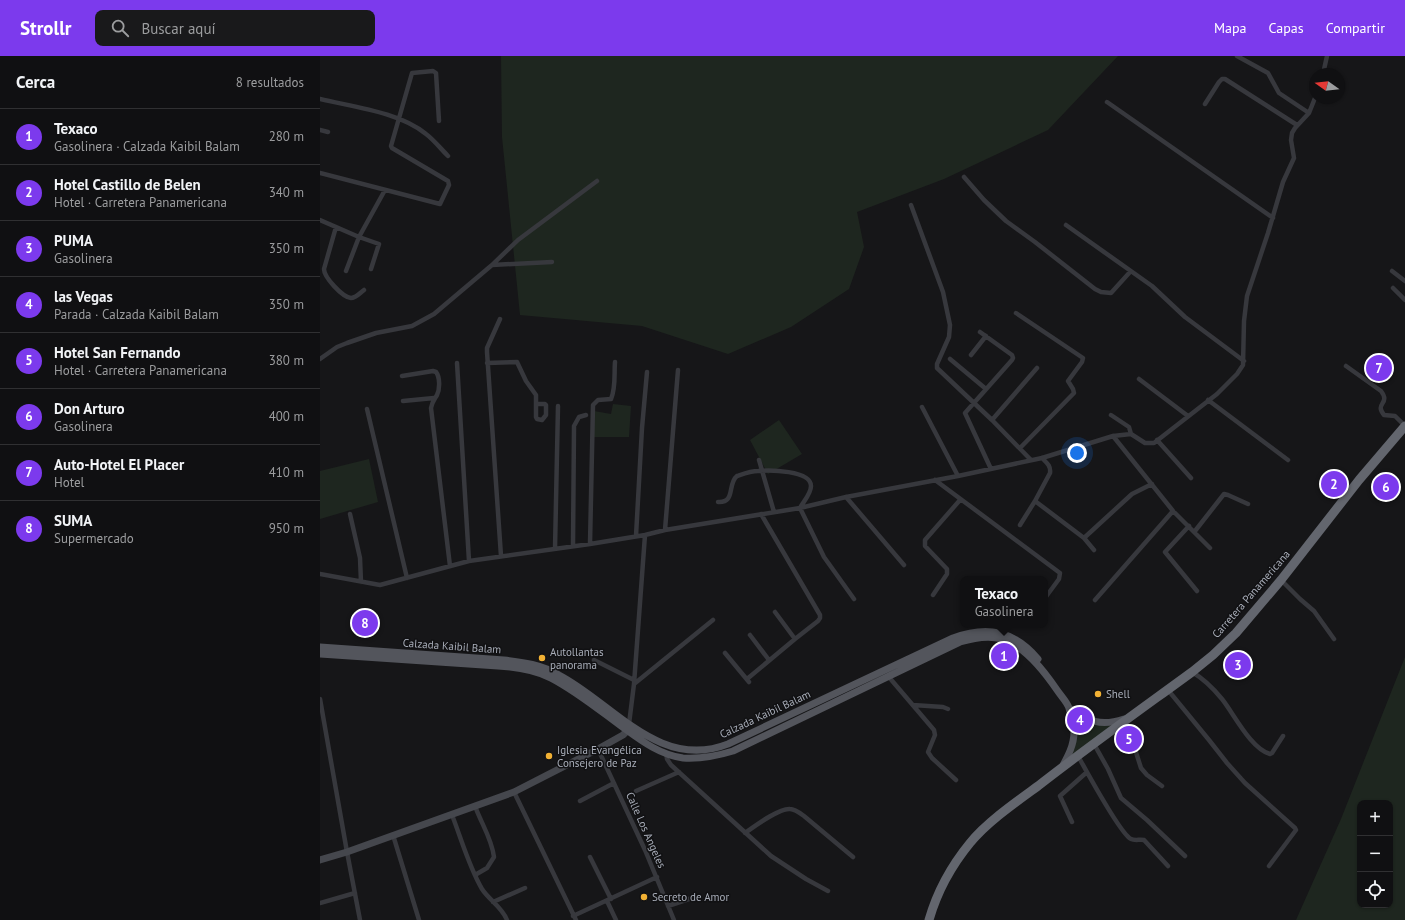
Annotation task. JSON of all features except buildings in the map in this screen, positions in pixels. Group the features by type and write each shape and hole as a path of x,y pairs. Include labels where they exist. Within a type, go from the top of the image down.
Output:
{"highway":[{"name":"Carretera Panamericana","path":"929,920 941,889 954,865 971,841 997,817 1062,767 1168,690 1213,655 1236,633 1281,580 1359,480 1405,426"}],"main road":[{"name":"Calzada Kaibil Balam","path":"320,647 504,660 534,665 548,669 566,678 653,739 672,747 694,751 716,749 728,744 953,638 974,632 988,631 1000,633 1016,639 1033,653 1041,664 1044,672"},
{"name":"Calzada Kaibil Balam","path":"320,654 498,666 527,670 544,675 561,683 627,731 655,748 682,758 713,756 733,751 960,642 979,638 991,637 1004,640 1018,646 1044,672 1069,708 1085,719 1098,722 1114,722 1129,718"},
{"name":"Calzada Kaibil Balam","path":"1062,767 1070,752 1074,732 1069,708"}],"street":[{"path":"1237,56 1268,73 1279,93 1310,113"},
{"path":"1325,68 1327,56"},
{"path":"320,173 440,204 449,185 448,181 392,148 391,143 412,73 435,72 437,76 439,120"},
{"path":"1205,104 1219,82 1222,79 1225,79 1297,125"},
{"path":"320,99 398,118 415,126 426,134 448,156"},
{"path":"1107,102 1273,218"},
{"path":"1111,415 1130,427 1132,434 1145,443 1154,443 1234,378 1244,361 1244,322 1247,296 1273,218 1283,182 1294,158 1291,140 1292,133 1297,125 1310,113 1313,104"},
{"path":"320,130 328,132"},
{"path":"964,177 984,200 1006,221 1094,289 1101,292 1111,293 1130,272"},
{"path":"320,358 337,347 347,343 376,333 412,326 421,322 442,308 492,265 518,240 597,181"},
{"path":"346,272 359,237 385,190"},
{"path":"911,205 943,292 950,325 949,337 937,364 937,368 992,420 1031,460"},
{"path":"320,220 336,228 379,244 371,269"},
{"path":"1066,225 1130,272 1152,286 1185,317 1244,361"},
{"path":"336,228 324,273 345,296 350,298 356,297 364,290"},
{"path":"492,265 552,262"},
{"path":"1392,271 1405,281"},
{"path":"1393,288 1405,300"},
{"path":"1016,313 1083,358 1082,362 1068,381 1074,393 1020,448"},
{"path":"500,319 487,348 487,363 501,556"},
{"path":"980,332 1012,355 1013,358 965,413 991,469"},
{"path":"971,355 986,336"},
{"path":"950,359 986,389"},
{"path":"487,363 517,362 526,381 536,395 537,404"},
{"path":"590,544 593,405 598,400 611,398 612,396 614,390 614,362"},
{"path":"457,363 469,561"},
{"path":"1346,366 1381,391 1385,398 1381,406 1384,415 1394,416 1405,426"},
{"path":"992,420 1037,368"},
{"path":"665,530 678,370"},
{"path":"402,376 436,372 438,374 439,386 431,408 450,566"},
{"path":"636,536 646,372"},
{"path":"1139,379 1188,416"},
{"path":"403,401 434,398"},
{"path":"1208,400 1288,460"},
{"path":"555,549 558,406"},
{"path":"922,407 958,476"},
{"path":"367,409 407,578"},
{"path":"573,546 574,426 579,417 586,415"},
{"path":"320,574 380,585 469,561 590,544 800,508 846,497 958,476 1042,458 1113,436 1132,434"},
{"path":"1113,436 1173,511 1195,531 1210,548"},
{"path":"1157,440 1191,478"},
{"path":"1020,525 1050,473 1051,469 1049,465 1042,458"},
{"path":"759,460 774,512"},
{"path":"718,502 724,502 727,500 733,481 737,476 761,471 784,471 799,474 810,482 811,487 800,508"},
{"path":"935,480 1060,573 1059,579 1048,594"},
{"path":"1084,538 1132,494 1152,484"},
{"path":"1195,531 1224,494 1228,494 1248,504"},
{"path":"846,497 904,564"},
{"path":"933,595 948,571 925,546 925,540 960,500"},
{"path":"1035,501 1084,538 1094,550"},
{"path":"800,508 824,556 854,599"},
{"path":"1095,600 1173,511"},
{"path":"350,514 360,558 361,582"},
{"path":"725,653 748,681 769,660 820,618 820,615 761,514"},
{"path":"1188,526 1165,552 1197,591"},
{"path":"320,860 347,852 514,792 598,749 623,735 627,731 634,682 645,535"},
{"path":"1281,580 1314,611 1334,639"},
{"path":"775,612 795,639"},
{"path":"634,682 713,620"},
{"path":"750,635 769,660"},
{"path":"594,660 634,682"},
{"path":"1192,672 1208,684 1222,700 1243,730 1264,752 1270,754 1272,753 1284,736"},
{"path":"888,676 934,730 935,735 928,752 932,758 956,780"},
{"path":"1168,690 1245,783 1296,830 1269,866"},
{"path":"320,699 360,920"},
{"path":"913,705 943,707 948,709"},
{"path":"1119,726 1136,751 1141,768 1147,775 1162,786"},
{"path":"1094,744 1108,769 1121,798 1148,820 1185,856"},
{"name":"Calle Los Angeles","path":"598,749 657,877 674,920"},
{"path":"666,753 669,762 679,772 771,856 806,879 828,890"},
{"path":"1078,756 1116,821 1126,835 1131,839 1144,840 1168,866"},
{"path":"636,791 679,772"},
{"path":"1072,822 1060,796 1087,772"},
{"path":"580,801 614,783"},
{"path":"514,792 575,918 657,877"},
{"path":"475,806 493,850 494,857 487,868 475,875"},
{"path":"745,833 773,815 789,808 804,816 853,857"},
{"path":"452,814 475,875 483,890 502,911 507,920"},
{"path":"393,835 419,920"},
{"path":"590,857 616,920"},
{"path":"493,902 525,888"},
{"path":"320,903 355,893"},
{"path":"668,906 695,897"}],"shaded area":[{"path":"501,56 1118,56 1048,130 944,179 857,212 864,247 849,289 791,327 728,354 642,326 520,315 502,137"},
{"path":"613,404 631,406 629,437 593,437 594,411 611,414"},
{"path":"779,420 802,454 768,474 750,440"},
{"path":"369,459 378,502 320,519 320,471"},
{"path":"1405,657 1405,920 1296,920 1341,819"},
{"path":"1070,710 1085,720 1115,723 1072,757"}],"place":[{"name":"Auto-Hotel El Placer","path":"1379,368"},
{"name":"Hotel Castillo de Belen","path":"1334,484"},
{"name":"Don Arturo","path":"1386,487"},
{"name":"SUMA","path":"365,623"},
{"name":"Texaco","path":"1004,656"},
{"name":"Autollantas panorama","path":"542,658"},
{"name":"PUMA","path":"1238,665"},
{"name":"Shell","path":"1098,694"},
{"name":"las Vegas","path":"1080,720"},
{"name":"Hotel San Fernando","path":"1129,739"},
{"name":"Iglesia Evangélica Consejero de Paz","path":"549,756"},
{"name":"Secreto de Amor","path":"644,897"}]}
